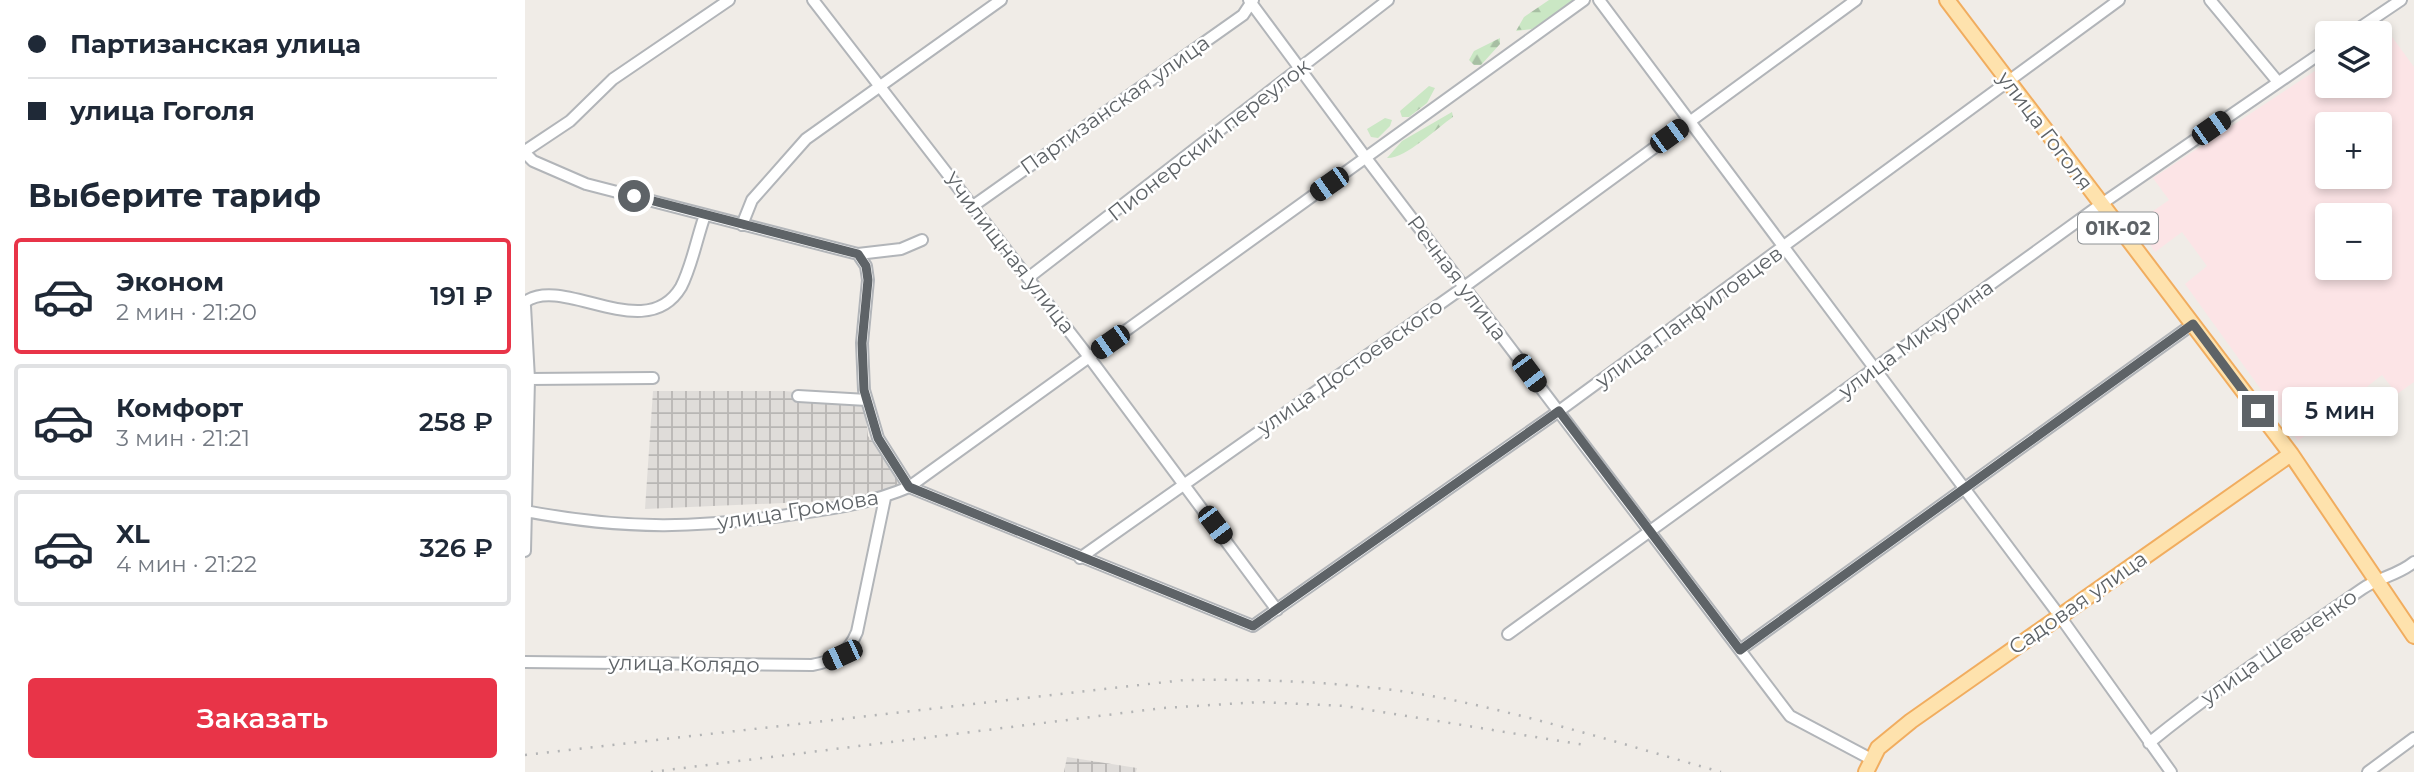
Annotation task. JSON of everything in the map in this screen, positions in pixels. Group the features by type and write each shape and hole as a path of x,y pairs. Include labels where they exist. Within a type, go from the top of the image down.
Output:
{"main road":[{"name":"улица Гоголя","path":"1947,0 2291,454 2414,636"},
{"name":"Садовая улица","path":"1869,765 1878,748 1911,722 2059,615 2291,454"}],"street":[{"path":"729,0 613,79 570,121 525,152 533,161 586,184 858,254 901,249 922,240"},
{"name":"Училищная улица","path":"813,0 1089,357 1277,610"},
{"path":"742,225 752,200 806,139 1000,0"},
{"name":"Пионерский переулок","path":"1028,278 1388,0"},
{"name":"улица Громова","path":"527,512 595,523 666,528 751,521 885,498 909,487 1584,0"},
{"path":"1599,0 2059,615 2172,772"},
{"name":"улица Достоевского","path":"1080,558 1464,287 1856,0"},
{"name":"улица Панфиловцев","path":"1080,558 1253,626 1559,411 2119,0"},
{"path":"2210,0 2278,82"},
{"path":"2365,21 2384,5 2401,0"},
{"name":"Речная улица","path":"1251,1 1366,158 1790,716 1869,765"},
{"name":"Партизанская улица","path":"973,206 1243,15 1251,1"},
{"name":"улица Мичурина","path":"1508,634 2100,205 2315,57"},
{"path":"525,551 529,379 525,310 540,294 634,311 657,308 681,286 705,215"},
{"path":"858,254 866,266 868,280 862,343 867,400 878,438 909,487 1080,558"},
{"path":"1740,650 2193,324"},
{"path":"529,379 653,378"},
{"path":"798,396 867,400"},
{"name":"улица Колядо","path":"525,662 812,666 842,655 852,645 857,632 885,498"},
{"name":"улица Шевченко","path":"2149,743 2218,687 2367,586 2399,575 2414,562"},
{"path":"2368,772 2414,738"}],"shaded area":[{"path":"2392,37 2414,67 2414,382 2397,394 2382,375 2298,441 2185,284 2207,266 2182,232 2155,252 2136,223 2169,200 2153,178 2315,71 2315,98 2392,98"},
{"path":"653,391 784,391 853,396 864,402 868,436 898,477 897,486 851,500 645,509"},
{"path":"1067,757 1137,768 1136,772 1064,772"}],"green space":[{"path":"1549,0 1577,0 1532,29 1516,31 1524,17"},
{"path":"1500,38 1500,44 1481,65 1474,65 1469,60 1474,51"},
{"path":"1429,86 1435,88 1427,103 1409,117 1402,117 1400,111"},
{"path":"1452,112 1453,117 1421,142 1403,154 1387,158 1402,141"},
{"path":"1385,118 1392,120 1390,126 1378,138 1371,137 1367,129"}],"railway":[{"path":"525,755 1184,680 1249,680 1346,685 1443,698 1548,723 1721,772"},
{"path":"651,772 1163,708 1260,702 1345,706 1585,745"}],"route":[{"path":"634,196 858,254 866,266 868,280 862,343 864,390 878,438 909,487 1253,626 1559,411 1740,650 2193,324 2258,411"}]}
